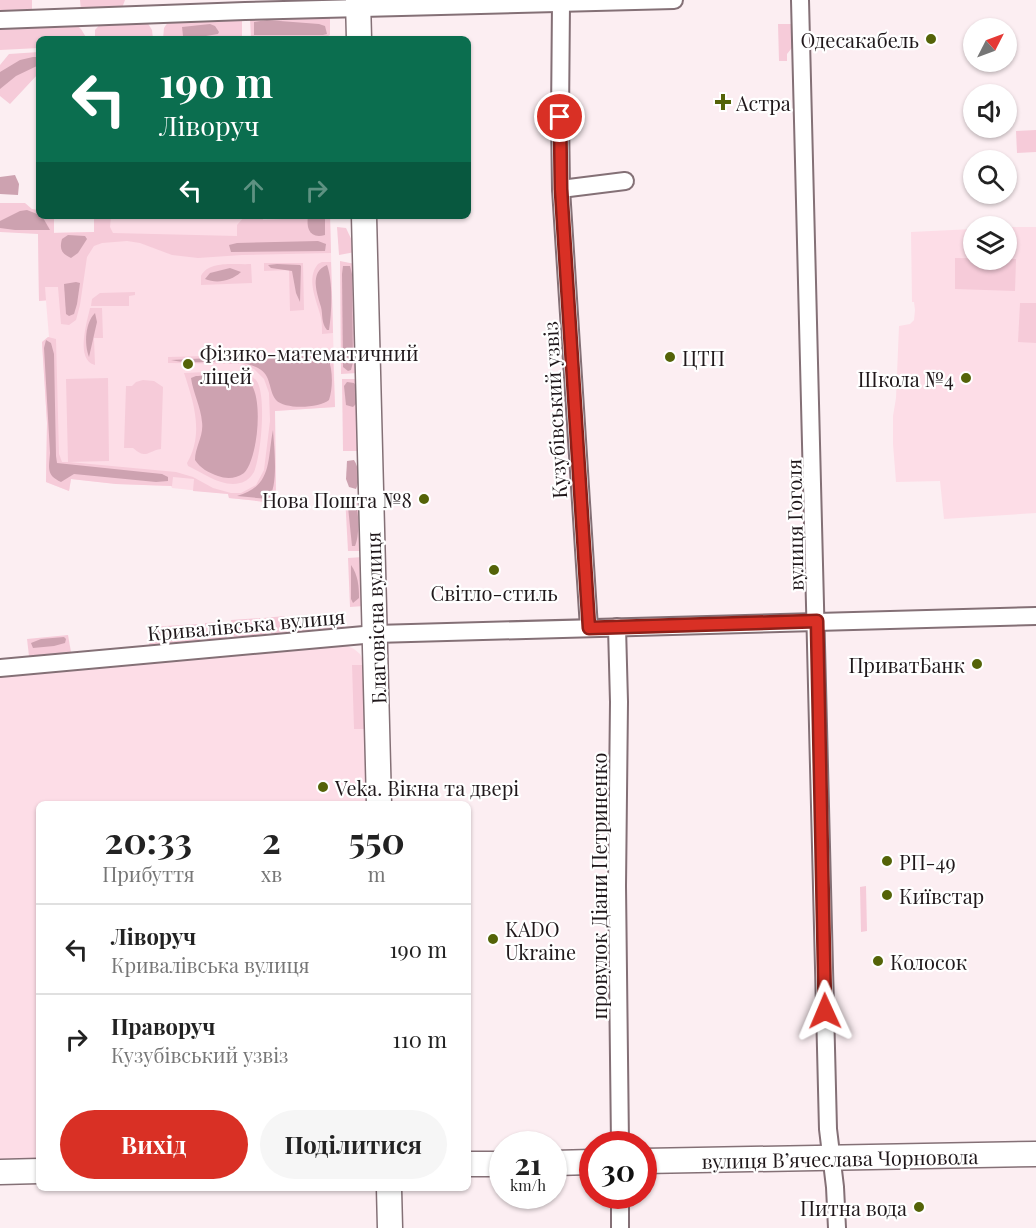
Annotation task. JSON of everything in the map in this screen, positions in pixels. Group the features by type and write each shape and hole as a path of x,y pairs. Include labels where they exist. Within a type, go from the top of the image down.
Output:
{"main road":[{"path":"358,4 359,36"},
{"name":"Благовісна вулиця","path":"364,219 380,801"},
{"name":"вулиця Вʼячеслава Чорновола","path":"657,1161 1036,1154"},
{"path":"471,1164 489,1164"},
{"path":"0,1172 36,1172"},
{"path":"389,1191 390,1228"}],"street":[{"path":"0,20 358,4 674,0"},
{"name":"вулиця Гоголя","path":"800,0 828,1129 837,1228"},
{"name":"Кузубівський узвіз","path":"561,3 561,189 589,628"},
{"path":"561,189 625,181"},
{"name":"Кривалівська вулиця","path":"0,668 375,634 1036,616"},
{"name":"провулок Діани Петриненко","path":"617,627 620,1131"},
{"path":"621,1209 621,1228"}],"shaded area":[{"path":"0,0 32,0 32,9 0,13"},
{"path":"80,0 125,0 122,8 81,10"},
{"path":"330,16 330,35 251,36 250,18"},
{"path":"242,18 242,36 163,36 164,28 170,19"},
{"path":"267,20 319,24 325,26 327,34 254,35 254,22"},
{"path":"102,22 147,22 153,36 95,36 95,30"},
{"path":"74,23 85,36 36,36 36,48 0,50 0,26"},
{"path":"210,24 215,26 219,32 206,36 183,36 182,27"},
{"path":"778,24 793,24 795,44 787,54 787,61 779,61"},
{"path":"36,52 36,76 10,104 0,96 0,65 9,54"},
{"path":"36,57 36,66 16,76 0,89 0,72 20,60"},
{"path":"1036,130 1036,152 1017,153 1017,131"},
{"path":"15,175 19,184 18,195 0,194 0,177"},
{"path":"0,203 25,203 36,210 36,219 54,219 54,233 94,232 94,219 111,219 110,227 113,233 237,236 237,225 242,219 330,219 331,253 198,258 172,255 140,243 127,241 102,243 94,246 87,257 80,305 76,320 69,325 61,324 58,287 45,287 46,300 39,301 38,234 0,232"},
{"path":"27,210 36,214 36,219 44,219 50,230 0,228 0,221"},
{"name":"Фізико-математичний ліцей","path":"94,219 330,219 335,407 275,411 276,503 229,498 228,494 172,488 171,486 116,484 71,479 69,491 46,482 47,423 42,342 49,337 46,301 39,301 38,233 94,232"},
{"path":"308,219 325,219 325,235 316,236 310,232"},
{"path":"337,227 346,228 355,252 339,255"},
{"name":"Школа №4","path":"1017,227 1036,227 1036,513 944,519 940,481 896,482 893,416 899,326 910,324 914,320 915,310 914,302 912,302 911,232 963,229 963,270 1017,270"},
{"path":"68,235 85,236 87,239 78,253 71,258 63,253 61,248 62,239"},
{"path":"318,241 326,244 325,251 231,252 229,245 237,243"},
{"path":"955,258 963,258 963,270 1016,270 1015,291 955,289"},
{"path":"340,261 355,264 358,373 341,374"},
{"path":"322,262 331,262 333,333 322,334 321,319 312,282 314,270"},
{"path":"264,263 303,263 304,310 290,311 289,270 264,271"},
{"path":"251,264 252,283 201,285 201,276 216,265"},
{"path":"268,265 301,266 300,302 292,271 271,268"},
{"path":"327,265 331,297 329,330 323,322 316,283 321,268"},
{"path":"343,266 350,266 352,274 353,362 351,370 348,371 343,367"},
{"path":"230,268 241,272 224,281 205,279 210,273"},
{"path":"80,283 77,304 74,314 69,316 66,314 64,284"},
{"path":"135,292 135,295 129,296 129,306 91,306 92,299 100,293"},
{"path":"1020,303 1036,303 1036,343 1018,342"},
{"path":"90,308 102,308 103,338 94,338 95,365 85,356 84,348"},
{"path":"95,313 97,322 89,357 86,334 89,322"},
{"path":"48,337 56,339 59,454 62,462 68,462 66,379 108,378 109,461 69,462 176,472 231,493 241,493 256,485 264,470 270,421 269,393 264,379 254,369 241,364 168,363 168,357 333,353 335,407 275,411 276,503 229,498 228,494 193,491 194,479 173,477 172,486 116,484 71,479 69,491 46,482 47,423 42,342"},
{"path":"46,340 51,343 54,354 57,463 162,474 168,477 168,481 156,482 74,474 61,482 53,477 49,467 44,348"},
{"path":"273,355 328,358 332,379 329,400 318,405 294,407 276,400 266,375 258,368 237,362 171,360"},
{"path":"229,371 247,375 256,380 262,411 261,439 254,472 244,482 234,484 213,479 188,466 187,463 195,441 196,418 184,373"},
{"path":"236,376 247,380 253,387 258,411 256,441 249,466 244,473 238,476 228,478 215,475 202,468 195,460 202,427 191,378"},
{"path":"342,379 358,379 360,451 343,451"},
{"path":"143,380 154,381 163,387 161,449 141,454 133,448 124,448 126,386 132,386"},
{"path":"347,382 354,383 356,386 357,403 353,407 346,405 344,386"},
{"path":"273,430 274,485 268,499 237,496 249,492 263,479"},
{"path":"354,460 358,475 356,489 349,487 346,479 347,461"},
{"path":"361,495 363,551 348,551 345,496"},
{"path":"347,497 354,497 357,508 358,528 355,546 352,546"},
{"path":"363,557 364,606 350,607 348,558"},
{"path":"351,565 357,577 359,589 359,598 353,603 351,599"},
{"path":"344,612 345,628 318,631 317,614"},
{"path":"312,615 313,631 292,633 291,617"},
{"path":"285,616 287,633 272,635 263,618"},
{"path":"260,618 267,635 234,638 231,620"},
{"path":"225,622 227,639 207,640 205,623"},
{"path":"199,624 200,641 149,646 148,627"},
{"path":"195,628 194,637 167,641 152,638 151,630"},
{"path":"68,635 71,652 29,656 27,639"},
{"path":"64,637 65,643 54,646 33,648 31,643 41,639"},
{"path":"336,644 354,649 360,654 365,665 369,801 36,801 36,1159 0,1160 0,677"},
{"path":"352,665 365,665 367,729 354,729"},
{"path":"866,886 867,931 861,932 860,887"}],"place":[{"name":"Одесакабель","path":"931,39"},
{"name":"Астра","path":"723,102"},
{"name":"ЦТП","path":"670,357"},
{"name":"Фізико-математичний ліцей","path":"188,364"},
{"name":"Школа №4","path":"966,378"},
{"name":"Нова Пошта №8","path":"424,499"},
{"name":"Світло-стиль","path":"494,570"},
{"name":"ПриватБанк","path":"977,664"},
{"name":"Veka. Вікна та двері","path":"323,787"},
{"name":"РП-49","path":"887,861"},
{"name":"Київстар","path":"887,895"},
{"name":"KADO Ukraine","path":"493,939"},
{"name":"Колосок","path":"878,961"},
{"name":"Питна вода","path":"919,1207"}],"route":[{"path":"560,117 561,189 589,628 817,621 825,1011"}]}
